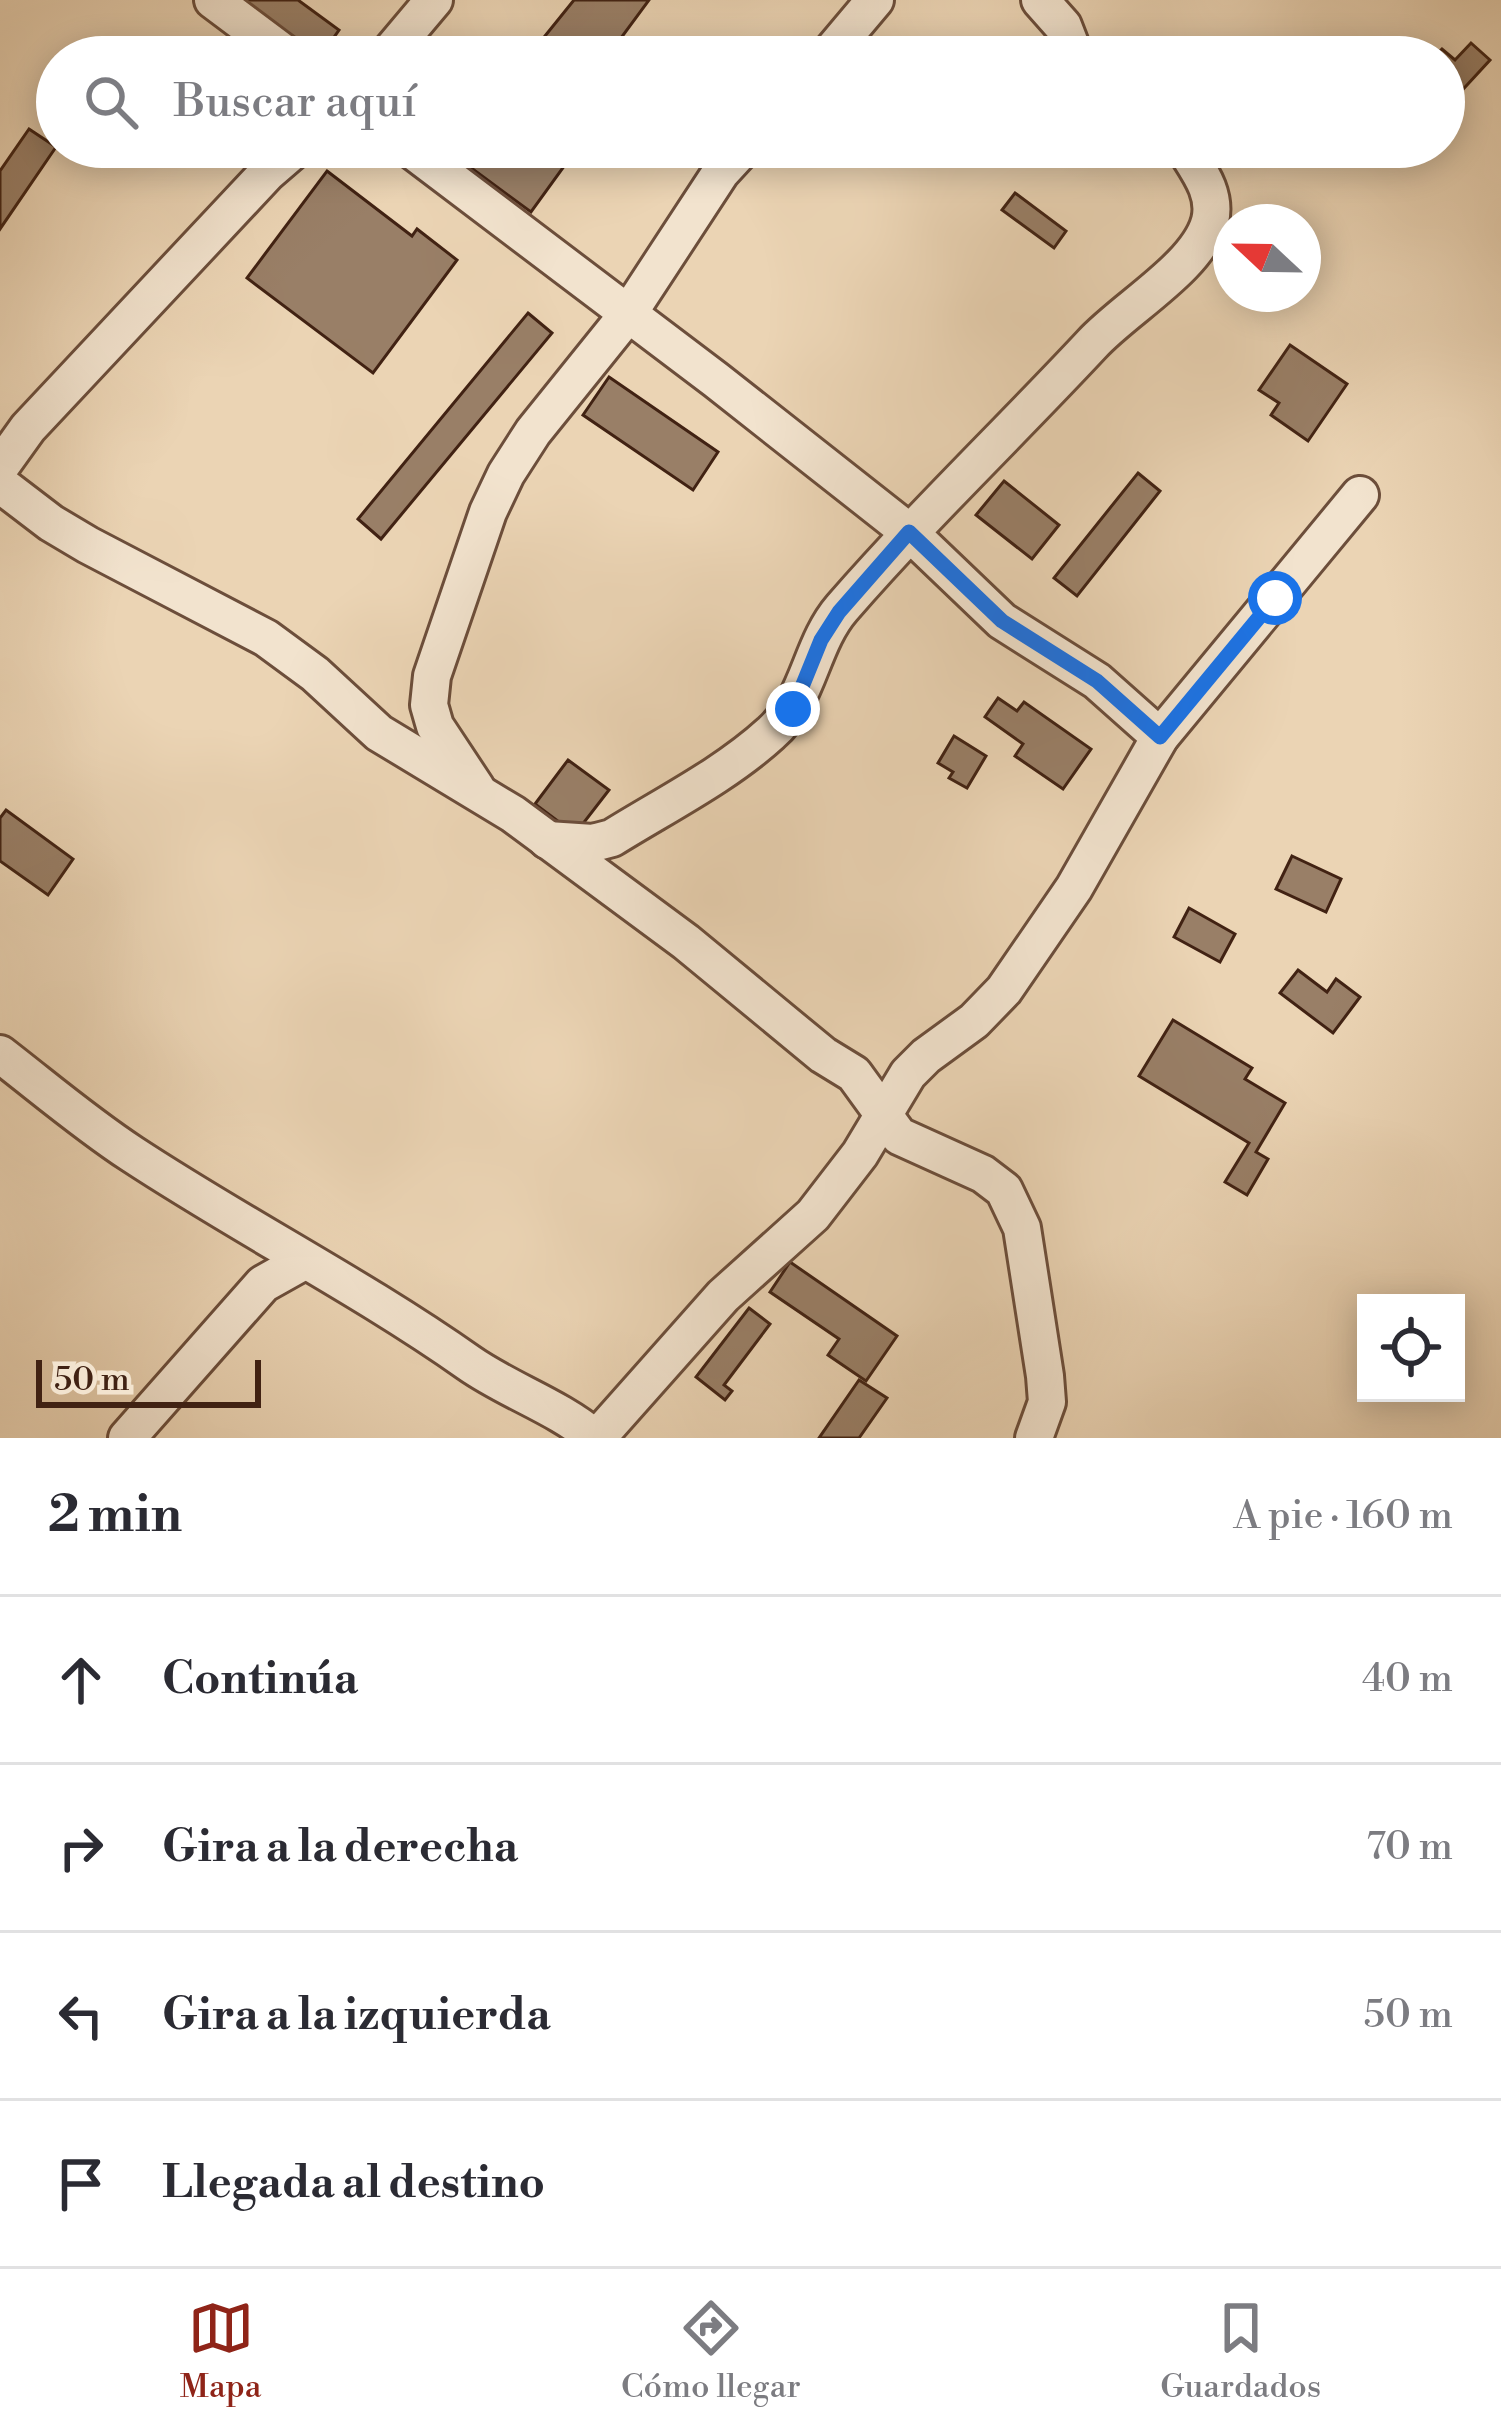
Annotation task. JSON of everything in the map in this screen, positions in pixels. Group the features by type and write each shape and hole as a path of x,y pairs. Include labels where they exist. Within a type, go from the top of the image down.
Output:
{"street":[{"path":"213,0 261,36"},
{"path":"404,36 434,0"},
{"path":"844,36 875,0"},
{"path":"1040,0 1067,36"},
{"path":"0,467 28,428 273,168"},
{"path":"436,168 909,532 1002,621 1097,681 1160,737"},
{"path":"481,796 435,726 429,705 432,676 488,512 506,473 533,433 628,314 725,168"},
{"path":"548,840 612,838 774,731 793,709 821,640 839,612 909,532 993,451 1108,326 1193,254 1210,223 1212,196 1196,168"},
{"path":"0,484 88,545 266,638 315,674 380,733 548,840 854,1074 899,1136 983,1174 1009,1197 1022,1228 1045,1376 1047,1402 1034,1438"},
{"path":"0,1054 131,1154 596,1438 723,1296 813,1215 860,1154 908,1074 1004,990 1074,888 1160,737 1360,495"},
{"path":"128,1438 263,1284 304,1262"}],"building":[{"path":"225,0 298,0 339,30 335,36 276,36"},
{"path":"574,0 649,0 622,36 545,36"},
{"path":"1471,43 1490,60 1465,87 1465,49"},
{"path":"29,129 36,134 36,168 42,168 0,229 0,171"},
{"path":"471,168 563,168 531,212"},
{"path":"327,171 412,236 417,229 457,260 373,373 247,278"},
{"path":"1015,193 1066,231 1054,248 1002,210"},
{"path":"528,313 552,333 381,539 358,519"},
{"path":"1290,345 1347,384 1308,441 1271,415 1279,403 1259,390"},
{"path":"609,377 718,452 693,490 583,415"},
{"path":"1138,473 1160,491 1077,596 1054,578"},
{"path":"1004,481 1059,525 1032,559 976,515"},
{"path":"998,698 1017,711 1024,702 1091,749 1063,789 1015,756 1023,744 985,717"},
{"path":"954,736 986,756 967,788 949,778 953,772 938,763"},
{"path":"568,760 609,790 575,834 535,804"},
{"path":"6,810 73,859 48,895 0,861 0,818"},
{"path":"1292,856 1341,879 1326,912 1276,889"},
{"path":"1189,908 1235,934 1220,962 1174,937"},
{"path":"1298,970 1327,992 1336,979 1360,997 1333,1033 1280,993"},
{"path":"1173,1020 1252,1068 1245,1079 1285,1103 1256,1152 1268,1159 1247,1195 1225,1182 1249,1143 1139,1076"},
{"path":"790,1262 897,1336 866,1381 828,1355 839,1339 770,1292"},
{"path":"749,1308 770,1324 724,1385 732,1391 725,1400 696,1377"},
{"path":"859,1380 887,1398 859,1438 819,1438"}],"route":[{"path":"793,709 821,640 839,612 909,532 1002,621 1097,681 1160,737 1275,598"}]}
